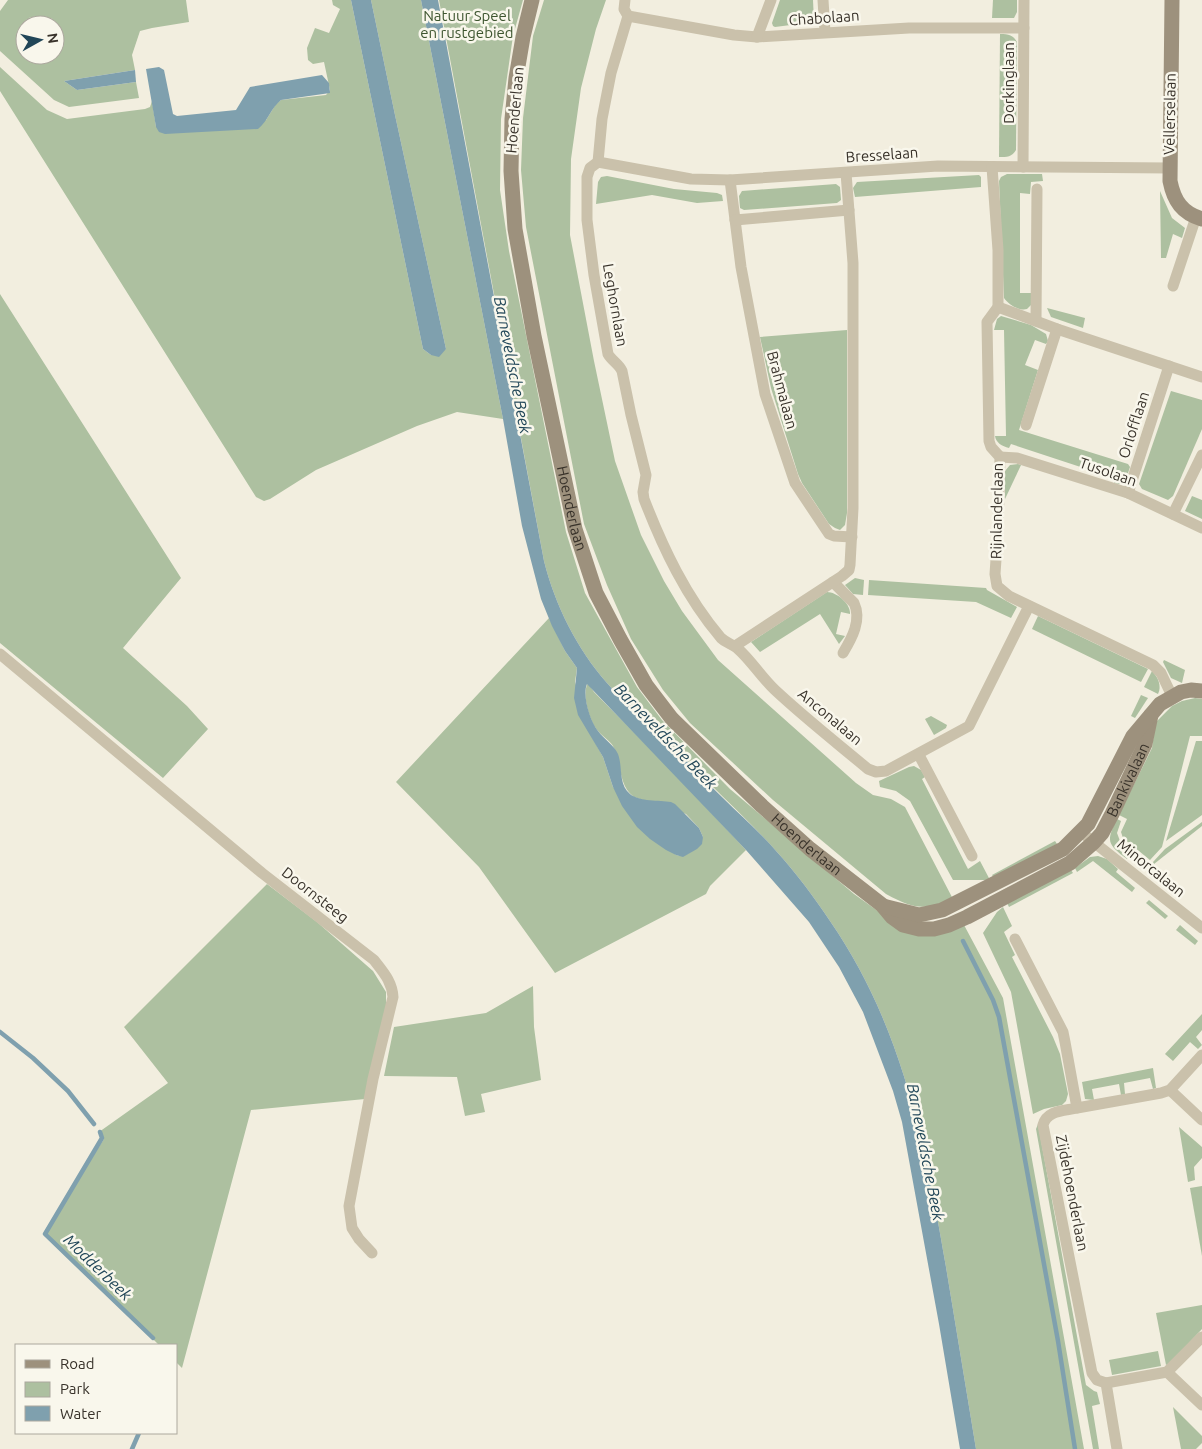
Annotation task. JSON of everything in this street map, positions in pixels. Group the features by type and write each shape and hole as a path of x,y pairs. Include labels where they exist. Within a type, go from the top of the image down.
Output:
{"street":[{"name":"Hoenderlaan","path":"532,0 521,45 512,119 511,171 515,229 534,336 575,529 596,593 646,685 672,719 762,806 810,848 882,905 892,917 903,925 919,929 934,929 949,925 1070,863 1094,842"},
{"name":"Leghornlaan","path":"625,0 624,9 628,16 611,73 602,119 598,162 590,168 587,177 587,220 594,275 608,354 620,366 622,371 646,475 643,492 644,499 660,539 681,579 720,637 725,642 735,646"},
{"path":"757,37 771,0"},
{"path":"823,0 825,32"},
{"name":"Dorkinglaan","path":"1024,0 1024,167"},
{"name":"Vellerselaan","path":"1172,0 1170,181 1172,194 1177,202 1185,211 1199,218 1173,286"},
{"name":"Chabolaan","path":"628,16 734,35 757,37 909,28 1024,28"},
{"name":"Bresselaan","path":"598,162 691,179 730,180 938,166 1170,168"},
{"name":"Rijnlanderlaan","path":"992,167 998,250 998,307 987,322 989,441 991,447 1000,457 996,586 1005,594 1028,606 1153,664 1161,673 1172,696"},
{"path":"735,646 849,570 854,508 853,263 846,173"},
{"name":"Brahmalaan","path":"730,180 741,267 764,387 795,483 829,534 852,537"},
{"path":"1036,321 1037,189"},
{"path":"735,220 849,210"},
{"path":"998,307 1057,329 1202,377"},
{"path":"1026,425 1057,329"},
{"name":"Orlofflaan","path":"1128,493 1169,366"},
{"path":"1173,514 1202,454"},
{"name":"Tusolaan","path":"1000,457 1017,458 1128,493 1202,528"},
{"path":"832,582 854,603 856,608 854,633 843,653"},
{"name":"Anconalaan","path":"735,646 774,690 868,769 876,772 886,771 969,726 1028,606"},
{"name":"Doornsteeg","path":"0,654 262,873 374,960 388,978 392,988 392,997 373,1079 349,1206 352,1228 372,1254"},
{"path":"1172,696 1191,690 1202,691"},
{"name":"Bankivalaan","path":"1081,832 1098,806 1133,736 1160,704 1172,696"},
{"name":"Bankivalaan","path":"1094,842 1102,833 1112,814 1145,744 1151,715"},
{"path":"919,754 972,856"},
{"name":"Hoenderlaan","path":"882,905 919,915 942,910 1063,849 1081,832"},
{"name":"Minorcalaan","path":"1081,832 1202,928"},
{"path":"1016,939 1063,1032 1077,1108"},
{"path":"1202,1055 1170,1090 1202,1120"},
{"name":"Zijdehoenderlaan","path":"1106,1383 1098,1380 1092,1373 1043,1125 1045,1118 1051,1114 1170,1090"},
{"path":"1117,1449 1106,1383 1168,1372 1202,1337"},
{"path":"1168,1372 1202,1405"}],"green space":[{"path":"8,0 186,0 189,22 140,31 132,55 135,70 64,81 77,90 136,82 139,98 69,107 54,100 15,65 65,65 65,15 15,15 15,65 0,51 0,11"},
{"path":"332,0 351,0 423,349 431,355 446,349 371,0 421,0 503,419 457,412 417,426 316,470 264,501 256,497 0,91 0,67 47,110 67,119 145,109 150,107 152,101 156,127 266,120 276,104 281,100 326,95 330,90 324,62 313,64 308,60 307,48 315,28 329,33 340,9 333,5"},
{"name":"Natuur Speel en rustgebied","path":"439,0 523,0 513,36 501,119 500,190 509,251 566,532 585,593 637,687 662,720 730,789 854,894 903,929 964,925 1003,998 1084,1449 976,1449 938,1221 919,1131 908,1088 876,1002 855,961 830,921 798,877 761,834 663,735 613,690 586,656 568,626 554,594 544,561"},
{"path":"544,0 606,0 596,29 581,88 571,159 570,235 615,461 641,535 664,581 682,611 718,660 856,783 873,795 891,799 905,807 954,901 926,907 905,903 886,894 773,800 690,723 663,690 631,639 607,585 584,524 526,227 521,170 523,118 533,36"},
{"path":"780,0 813,0 814,22 773,26 772,23"},
{"path":"993,0 1017,0 1017,12 1014,18 992,18"},
{"path":"1000,34 1010,35 1017,42 1016,150 1009,156 999,157"},
{"path":"1007,174 1042,174 1043,181 1031,182 1030,194 1020,193 1020,293 1031,293 1031,305 1027,309 1014,307 1004,298 999,181 1001,177"},
{"path":"979,175 981,177 981,187 855,197 853,188 857,182"},
{"path":"607,176 674,189 717,193 722,195 723,201 697,203 652,195 596,204 598,182 601,177"},
{"path":"836,184 840,187 841,200 837,203 744,210 740,208 739,196 742,191"},
{"path":"1160,191 1172,218 1185,228 1182,238 1173,234 1166,258 1161,258"},
{"path":"0,294 181,578 123,648 187,706 208,729 163,778 0,643"},
{"path":"1047,308 1085,318 1083,328 1051,317"},
{"path":"1001,316 1031,325 1046,334 1048,341 1046,344 1035,340 1025,365 1038,370 1019,430 1128,464 1130,467 1125,482 1114,483 1114,478 1011,444 1009,448 997,441 995,436 1006,436 1004,330 994,330 997,319"},
{"path":"847,330 847,513 845,525 840,530 829,524 798,474 771,388 760,337"},
{"path":"1171,391 1202,400 1202,429 1173,496 1168,500 1142,489 1139,484"},
{"path":"1010,465 1021,465 1005,499 1005,471"},
{"path":"1192,496 1202,500 1202,519 1185,511"},
{"path":"855,578 864,580 863,595 853,594 845,585"},
{"path":"869,580 986,588 1017,607 1011,618 976,602 868,595"},
{"path":"827,592 843,599 850,610 850,614 841,612 836,634 845,636 839,644 820,614 760,652 751,642"},
{"path":"1038,616 1148,669 1141,682 1032,629"},
{"path":"549,618 565,651 577,668 575,682 592,737 603,757 613,787 676,855 689,853 703,837 699,828 686,814 634,797 625,787 614,748 598,731 589,715 585,694 588,683 594,692 746,850 710,886 706,894 555,973 479,867 396,782"},
{"path":"1164,660 1185,670 1182,683 1171,678 1163,662"},
{"path":"1152,671 1159,682 1158,694 1144,687"},
{"path":"1141,695 1148,698 1135,718 1131,716"},
{"path":"1195,698 1202,699 1202,736 1190,736 1162,847 1150,860 1123,838 1121,832 1127,819 1119,815 1152,748 1157,721 1172,706"},
{"path":"931,716 947,725 946,728 934,735 925,719"},
{"path":"1196,741 1202,741 1202,815 1166,841"},
{"path":"914,766 921,770 925,777 922,779 968,869 980,861 990,880 953,880 910,801 896,791 880,787 879,781"},
{"path":"1117,819 1121,821 1117,833 1120,841 1152,867 1148,871 1129,856 1127,859 1112,846 1110,837"},
{"path":"1202,822 1202,826 1154,864 1153,862 1165,849"},
{"path":"1055,841 1057,844 994,878 992,875"},
{"path":"1098,856 1107,859 1118,869 1116,872 1135,888 1132,892 1093,861 1077,872 1075,868 1090,857"},
{"path":"1071,870 1073,873 1009,907 1007,903"},
{"path":"1166,879 1184,894 1181,898 1162,883"},
{"path":"267,884 317,922 373,971 386,992 386,1006 365,1099 251,1110 182,1368 178,1364 178,1344 158,1344 44,1232 104,1139 99,1132 168,1083 124,1027"},
{"path":"1149,900 1168,916 1165,919 1146,903"},
{"path":"1003,907 1012,926 1004,932 1015,955 1012,957 1060,1054 1068,1094 1066,1101 1062,1105 1044,1109 1033,1114 1011,992 983,933 997,912"},
{"path":"1180,925 1198,941 1195,945 1176,930"},
{"path":"533,986 534,1027 541,1080 481,1094 485,1112 465,1116 457,1077 384,1076 394,1027 486,1013"},
{"path":"1202,1014 1202,1030 1196,1037 1202,1045 1198,1049 1190,1042 1173,1061 1165,1054"},
{"path":"1153,1068 1156,1088 1153,1089 1150,1078 1124,1083 1125,1094 1121,1095 1119,1084 1092,1089 1094,1100 1085,1099 1082,1082"},
{"path":"1038,1124 1086,1385 1097,1392 1100,1404 1092,1406 1099,1449 1093,1449 1036,1129"},
{"path":"1179,1127 1202,1147 1202,1158 1194,1167 1195,1180 1188,1182"},
{"path":"1202,1186 1202,1256 1190,1188"},
{"path":"1202,1305 1202,1329 1166,1365 1156,1313"},
{"path":"1158,1351 1161,1366 1112,1375 1109,1360"},
{"path":"1173,1407 1202,1436 1202,1443 1196,1449 1181,1449"}],"water":[{"path":"351,0 371,0 446,349 439,357 431,355 423,349"},
{"path":"421,0 438,0 544,561 554,594 568,626 586,656 613,690 663,735 764,838 798,877 830,921 855,961 876,1002 908,1088 919,1131 938,1221 976,1449 960,1449 902,1122 893,1091 863,1012 839,967 809,922 746,850 587,684 585,695 590,715 595,727 618,754 622,780 626,790 634,797 675,804 699,828 703,837 702,844 683,857 666,850 637,827 622,806 613,787 603,757 578,715 574,698 577,668 565,651 541,599 522,526 503,419"},
{"path":"159,67 164,70 173,114 177,116 236,110 250,87 322,75 329,83 330,93 281,100 258,129 165,134 159,132 156,127 146,69"},
{"path":"135,70 136,82 77,90 64,81"}],"waterway":[{"path":"963,941 993,1000 999,1017 1058,1341 1075,1449"},
{"name":"Modderbeek","path":"0,1032 33,1058 68,1091 94,1124"},
{"name":"Modderbeek","path":"100,1132 102,1138 45,1234 153,1338"},
{"name":"Modderbeek","path":"132,1449 139,1434"}],"water label":[{"name":"Barneveldsche Beek","path":"513,365"},
{"name":"Barneveldsche Beek","path":"666,736"},
{"name":"Barneveldsche Beek","path":"926,1152"}]}
